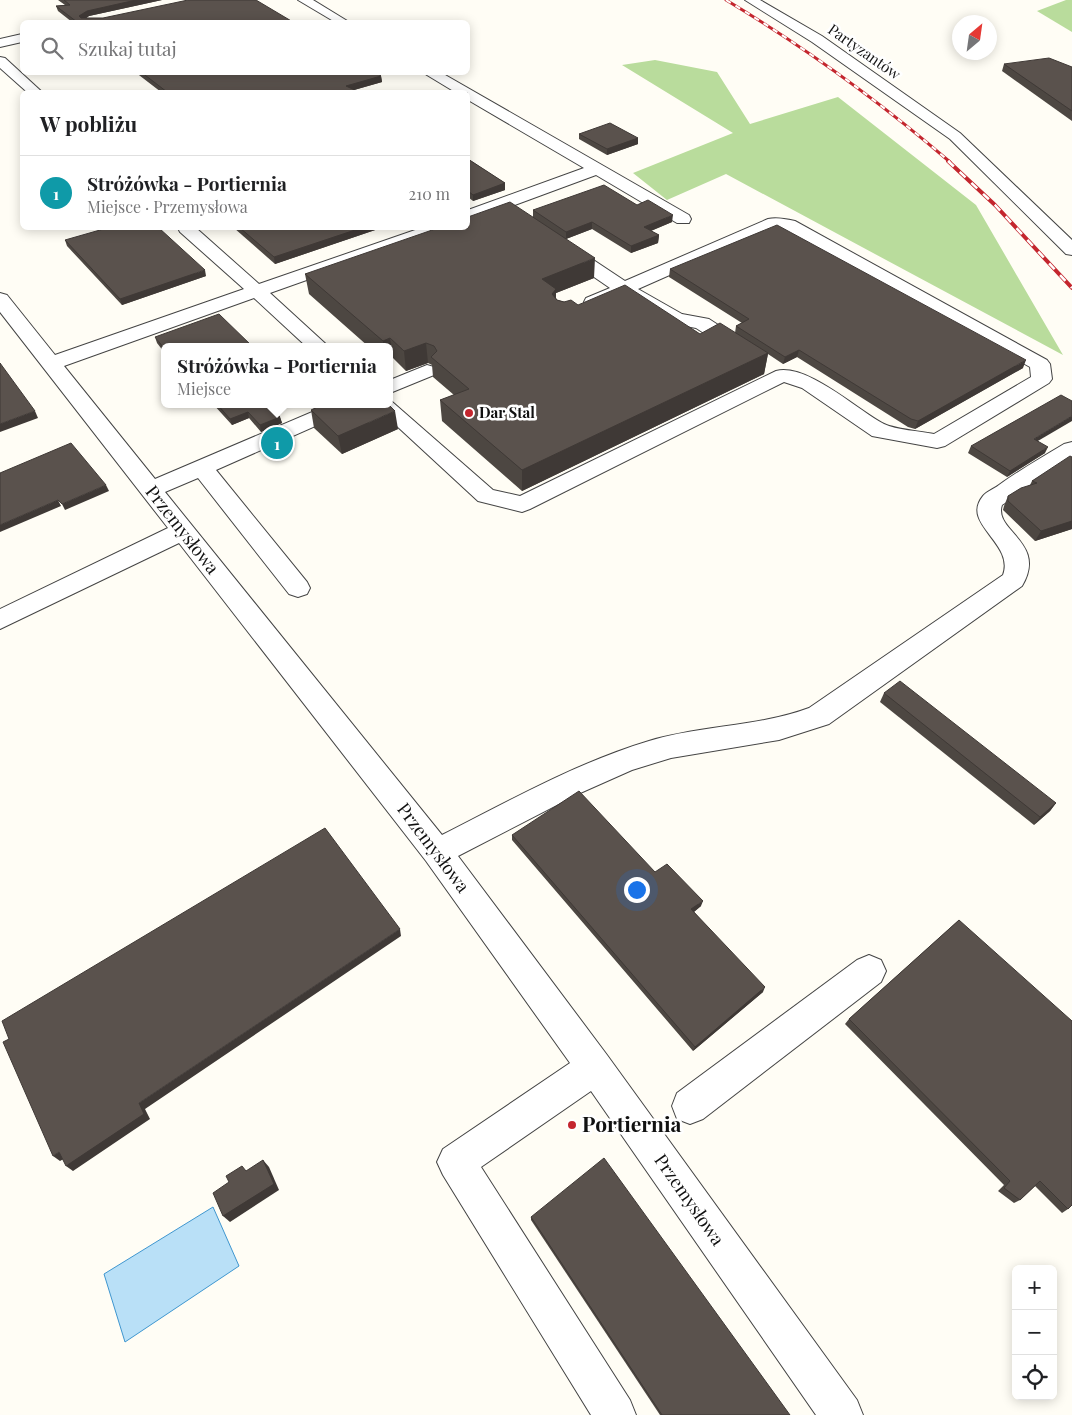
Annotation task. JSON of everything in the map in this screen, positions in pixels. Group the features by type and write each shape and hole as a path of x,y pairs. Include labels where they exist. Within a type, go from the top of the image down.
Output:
{"street":[{"path":"304,0 339,20"},
{"name":"Partyzantów","path":"751,0 818,40 955,136 1072,250"},
{"path":"0,43 20,38"},
{"path":"0,61 34,90"},
{"path":"434,75 460,90"},
{"path":"470,95 683,219"},
{"path":"470,215 597,169"},
{"path":"500,205 624,289 676,319 702,323 770,366 809,384 880,431 937,441 1042,379 1040,364 790,225 774,223 624,289 573,310"},
{"path":"188,230 315,343"},
{"path":"50,364 255,290 430,230"},
{"name":"Przemysłowa","path":"0,300 437,852 595,1067 842,1415"},
{"path":"387,408 486,496 522,504 770,366"},
{"path":"393,386 427,371"},
{"path":"150,490 340,408"},
{"path":"437,852 578,780 614,764 652,752 698,741 800,724 819,716 1013,580 1019,571 1018,556 990,517 988,509 991,502 1016,483 1072,449"},
{"path":"202,468 298,588"},
{"path":"0,620 182,531"},
{"path":"690,1106 869,972"},
{"path":"595,1067 456,1162 615,1415"}],"green space":[{"path":"1066,0 1072,0 1072,32 1037,11"},
{"path":"655,60 717,72 750,124 838,97 976,205 1063,355 726,174 667,200 633,173 733,133 622,65"}],"water":[{"path":"213,1207 239,1266 125,1342 104,1274"}],"building":[{"path":"64,0 136,0 87,11 79,16 81,18 103,18 188,0 256,0 290,20 74,20 56,6 70,5"},
{"path":"1049,58 1072,67 1072,111 1004,64"},
{"path":"145,75 381,76 346,86 355,90 164,90"},
{"path":"610,123 638,138 607,149 579,134"},
{"path":"470,160 505,183 473,195 470,193"},
{"path":"604,185 637,205 648,200 673,215 644,227 659,235 631,246 592,222 566,232 533,210"},
{"path":"510,202 595,258 542,279 556,289 552,294 557,300 564,302 571,300 578,305 625,285 700,334 720,323 768,353 522,470 440,400 469,389 431,357 437,351 434,346 426,343 404,351 390,338 383,341 305,274 432,230 470,230 470,216"},
{"path":"777,225 1026,360 918,421 911,419 799,350 785,357 736,326 749,319 670,269"},
{"path":"100,230 161,230 205,270 120,299 65,240"},
{"path":"242,230 355,230 274,257"},
{"path":"219,314 249,343 161,344 155,337"},
{"path":"0,363 35,411 0,424"},
{"path":"1061,395 1072,401 1072,416 1034,439 1048,447 1010,471 971,446"},
{"path":"220,408 272,408 280,417 260,425 248,412 230,419"},
{"path":"315,408 392,408 395,411 338,436 311,410"},
{"path":"71,443 106,485 62,504 58,500 0,525 0,473"},
{"path":"1070,456 1072,457 1072,521 1041,531 1008,501 1008,496 1021,488 1037,483 1032,481"},
{"path":"900,681 1056,803 1040,817 884,693"},
{"path":"579,791 655,872 667,864 703,901 691,909 765,987 695,1047 512,835"},
{"path":"325,828 400,929 139,1103 144,1114 66,1166 59,1152 53,1156 3,1042 9,1039 2,1021"},
{"path":"959,920 1072,1021 1072,1205 1068,1209 1040,1181 1020,1200 1004,1188 1010,1181 849,1019"},
{"path":"604,1158 790,1415 662,1415 531,1217"},
{"path":"263,1160 274,1184 223,1216 213,1193 229,1182 226,1176 242,1166 246,1171"}],"railway":[{"path":"726,0 785,37 841,76 950,162"},
{"path":"948,161 995,205 1072,288"}],"place":[{"name":"Dar Stal","path":"469,413"},
{"name":"Stróżówka - Portiernia","path":"277,443"},
{"name":"Portiernia","path":"572,1125"}]}
